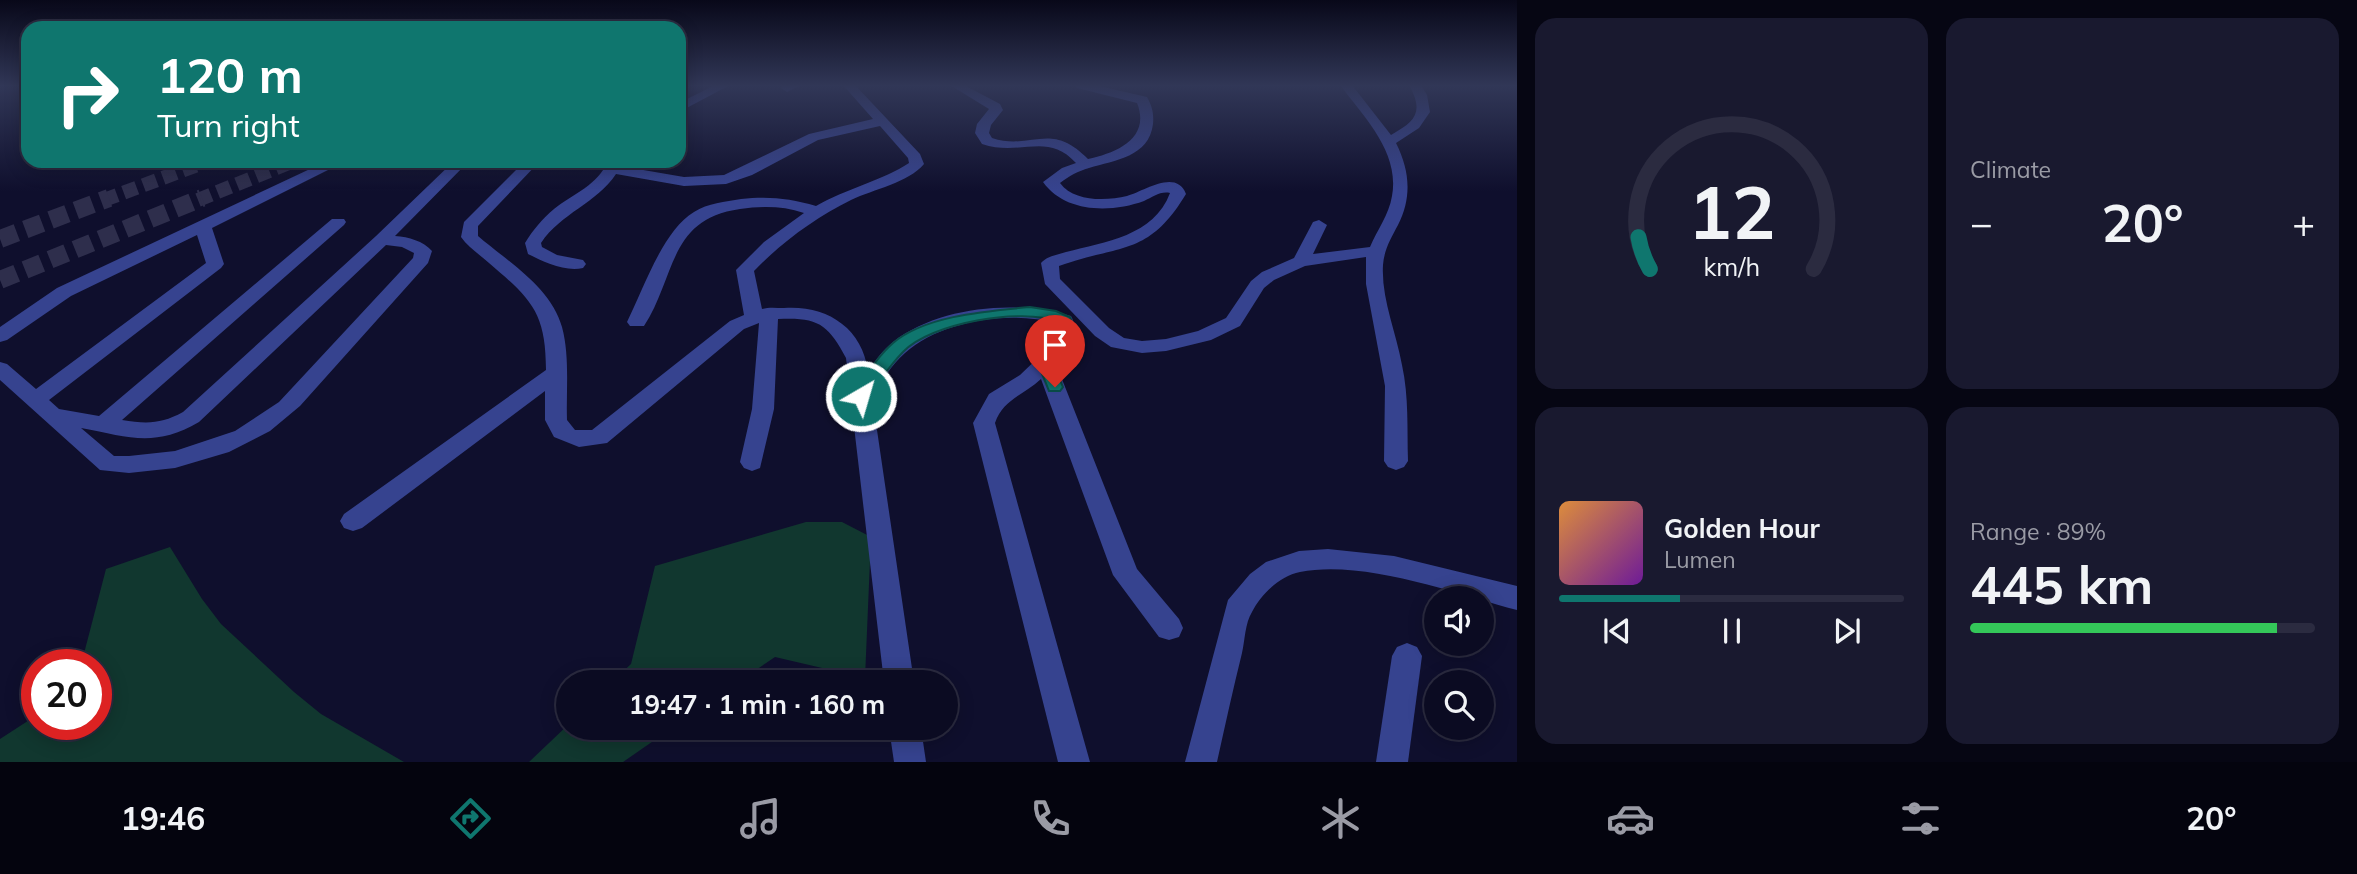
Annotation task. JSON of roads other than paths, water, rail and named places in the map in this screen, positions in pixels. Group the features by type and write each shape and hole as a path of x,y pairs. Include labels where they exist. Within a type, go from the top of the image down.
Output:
{"street":[{"path":"987,121 982,133 987,141 1004,146 1046,140 1058,143 1078,155 1085,164"},
{"path":"1147,121 1146,134 1138,145 1115,158 1067,171 1051,182 1055,189 1067,197 1090,202 1113,203 1138,198 1163,186 1173,187 1178,194 1154,227 1136,238 1115,247 1071,255 1050,263 1051,279 1101,332 1118,343 1142,347 1204,336 1233,322 1257,285 1268,276 1301,261 1376,251"},
{"path":"1374,121 1390,141 1399,166 1400,188 1395,214 1377,245 1374,269 1394,377 1396,461"},
{"path":"1390,141 1415,127 1419,121"},
{"path":"626,168 673,180 724,180 746,173 803,141 840,129 883,122 915,158 917,164 902,174 858,190 816,212 760,253 745,270 761,315 764,409 752,463"},
{"path":"0,336 64,292 324,168"},
{"path":"52,415 147,432 170,429 191,417 382,240 455,168"},
{"path":"526,168 470,225 469,237 530,292 549,315 553,332 558,428 568,436 585,441 599,437 737,325 761,315 790,312 816,318 840,330 856,358 897,670"},
{"path":"578,264 552,259 534,250 533,243 547,224 564,209 593,191 612,168"},
{"path":"637,322 679,237 697,217 724,207 768,201 792,203 816,212"},
{"path":"103,424 338,222"},
{"path":"1301,261 1319,225"},
{"path":"35,400 215,264 203,226"},
{"path":"0,369 108,464 155,464 201,452 243,436 281,411 422,259 423,251 407,242 382,240"},
{"path":"861,396 899,347 929,330 979,316 1030,311 1051,314 1064,320 1065,336 1046,364 1022,384 1000,397 988,410 984,422 1074,762"},
{"path":"1046,364 1126,575 1168,628"},
{"path":"353,521 554,374"},
{"path":"1200,762 1238,608 1254,588 1276,569 1311,558 1356,559 1517,598"},
{"path":"1392,762 1407,656"},
{"path":"907,740 910,762"}],"tunnel":[{"path":"104,200 189,168"},
{"path":"198,200 277,168"},
{"path":"0,239 109,198"},
{"path":"0,280 202,198"}]}
